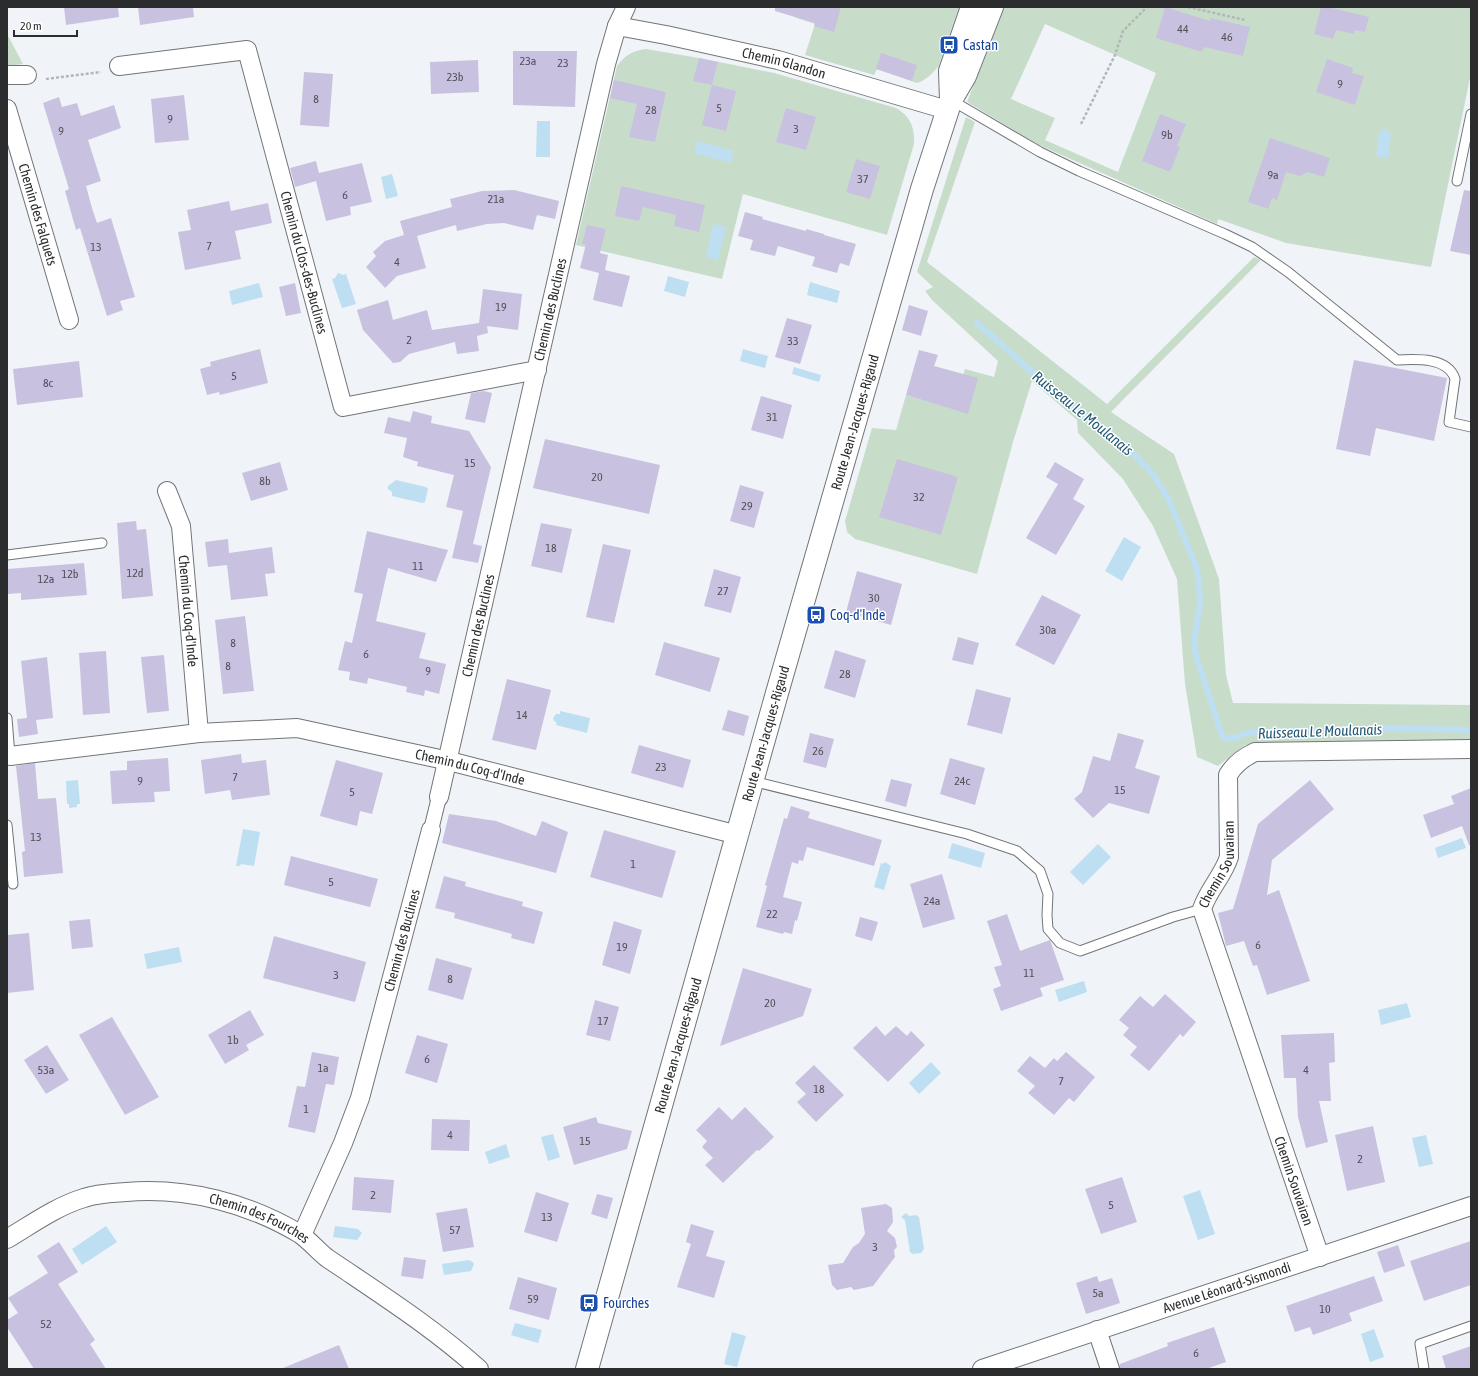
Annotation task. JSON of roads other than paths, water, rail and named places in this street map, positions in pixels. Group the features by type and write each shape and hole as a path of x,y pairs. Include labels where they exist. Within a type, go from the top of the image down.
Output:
{"street":[{"name":"Chemin des Buclines","path":"302,1236 343,1143 360,1098 431,830 449,761 606,64 617,26 626,7"},
{"name":"Route Jean-Jacques-Rigaud","path":"949,105 950,71 972,7"},
{"name":"Route Jean-Jacques-Rigaud","path":"587,1369 752,781 922,189 949,105 965,76 992,7"},
{"name":"Chemin Glandon","path":"617,26 666,35 778,60 949,105"},
{"name":"Chemin du Clos-des-Buclines","path":"119,66 247,50 343,407 537,370"},
{"path":"7,75 27,75"},
{"name":"Chemin des Falquets","path":"7,109 69,320"},
{"name":"Chemin du Coq-d'Inde","path":"167,491 181,526 199,732"},
{"name":"Chemin du Coq-d'Inde","path":"8,758 199,732 297,728 449,761 738,835"},
{"name":"Chemin Souvairan","path":"1320,1257 1202,908 1205,898 1226,867 1229,857 1228,775 1232,768 1248,755 1255,752 1471,748"},
{"name":"Chemin des Fourches","path":"7,1239 57,1209 83,1198 112,1193 145,1191 184,1194 230,1203 273,1219 302,1236 328,1258 453,1346 479,1369"},
{"name":"Avenue Léonard-Sismondi","path":"982,1369 1471,1206"},
{"path":"1097,1330 1110,1369"}],"lane":[{"path":"949,105 1080,171 1252,247 1288,272 1397,360 1414,359 1443,365 1453,374 1455,379 1449,422 1471,427"},
{"path":"1457,181 1471,114"},
{"path":"7,555 102,543"},
{"path":"7,718 8,758"},
{"path":"752,781 967,834 1017,851 1040,871 1048,894 1048,929 1060,943 1080,951 1202,908"},
{"path":"7,825 13,884"},
{"path":"1424,1369 1420,1344 1471,1326"}],"water":[{"path":"537,121 550,121 550,157 536,157"},
{"path":"1385,128 1391,134 1388,159 1376,156 1379,133"},
{"path":"697,141 734,151 731,163 694,153"},
{"path":"392,174 398,196 386,199 381,177"},
{"path":"713,224 726,227 718,260 706,257"},
{"path":"338,273 343,275 346,274 356,304 342,308 332,279 335,278"},
{"path":"668,276 689,282 685,297 664,291"},
{"path":"810,282 840,291 837,303 807,295"},
{"path":"259,283 263,297 232,305 229,291"},
{"path":"743,349 768,356 765,368 740,361"},
{"path":"794,367 821,375 819,382 792,374"},
{"path":"396,480 426,487 428,489 425,502 422,503 392,496 392,492 388,489 388,486"},
{"path":"1124,537 1141,547 1122,581 1105,571"},
{"path":"560,711 590,718 587,733 556,725 557,723 553,718 556,714 560,714"},
{"path":"78,780 80,804 77,804 77,807 69,808 69,804 67,804 66,781"},
{"path":"243,829 260,832 254,866 241,864 240,866 236,866"},
{"path":"1462,838 1466,848 1438,858 1435,848"},
{"path":"952,843 985,853 981,868 948,858"},
{"path":"1098,844 1111,857 1083,885 1070,872"},
{"path":"885,862 891,866 884,890 874,887 881,863 883,864"},
{"path":"179,947 182,962 147,969 144,954"},
{"path":"1084,981 1087,992 1059,1002 1055,990"},
{"path":"1407,1003 1411,1017 1381,1025 1378,1010"},
{"path":"931,1062 941,1073 919,1094 909,1083"},
{"path":"553,1134 560,1157 548,1161 541,1137"},
{"path":"1426,1135 1433,1164 1419,1167 1412,1138"},
{"path":"506,1144 510,1157 489,1164 485,1152"},
{"path":"1200,1190 1215,1234 1198,1240 1183,1196"},
{"path":"906,1213 909,1216 916,1215 919,1217 924,1249 921,1253 913,1254 910,1252 905,1220 901,1217"},
{"path":"106,1226 117,1242 82,1265 72,1249"},
{"path":"335,1226 358,1229 362,1233 357,1240 333,1237"},
{"path":"469,1260 474,1264 471,1271 444,1275 442,1264"},
{"path":"515,1323 542,1330 538,1343 511,1335"},
{"path":"1374,1329 1384,1357 1370,1362 1361,1334"},
{"path":"732,1332 746,1336 737,1367 724,1364"}],"waterway":[{"name":"Ruisseau Le Moulanais","path":"977,323 1071,406 1128,448 1153,474 1168,498 1196,566 1199,582 1200,603 1195,636 1195,649 1222,735 1225,738 1231,739 1247,733 1260,732 1395,728 1471,730"}],"place":[{"name":"Castan","path":"949,45"},
{"name":"Coq-d'Inde","path":"816,615"},
{"name":"Fourches","path":"589,1303"}]}
